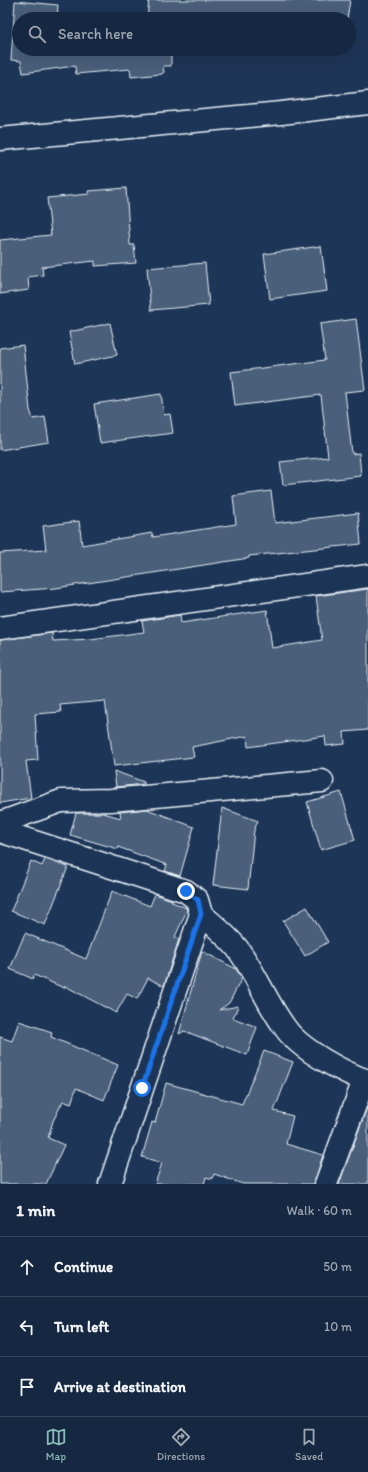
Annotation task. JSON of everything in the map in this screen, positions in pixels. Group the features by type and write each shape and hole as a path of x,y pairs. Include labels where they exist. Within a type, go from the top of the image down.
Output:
{"street":[{"path":"0,139 282,113 368,103"},
{"path":"0,628 368,576"},
{"path":"0,823 62,802 111,800 322,781"},
{"path":"0,831 186,891 198,900 201,914 110,1184"},
{"path":"201,914 222,931 237,949 286,1030 311,1052 366,1080 326,1184"}],"building":[{"path":"149,0 350,0 348,12 148,12"},
{"path":"15,1 58,5 58,12 14,12"},
{"path":"12,45 12,56 171,56 171,66 163,66 164,72 162,74 131,77 130,69 76,74 75,66 23,73 21,61 11,60"},
{"path":"126,188 130,245 134,245 136,263 95,266 95,261 42,267 43,275 28,277 29,290 0,294 0,240 51,235 47,198 89,194 88,191"},
{"path":"321,246 327,291 270,299 264,254"},
{"path":"205,263 209,305 151,310 147,268"},
{"path":"356,319 365,390 345,392 352,454 359,453 361,476 283,485 280,462 328,457 321,395 235,406 231,372 325,360 320,324"},
{"path":"110,323 117,355 75,364 69,332"},
{"path":"23,345 30,410 33,419 45,417 49,442 0,450 0,348"},
{"path":"161,394 164,415 170,414 173,433 100,443 94,404"},
{"path":"271,491 275,523 358,513 361,544 249,556 249,558 56,588 0,592 0,553 46,550 43,526 79,521 82,545 152,533 153,537 236,524 233,496"},
{"path":"368,589 368,730 344,732 345,744 326,746 325,736 248,747 247,736 192,747 194,757 114,766 105,701 60,705 61,712 35,714 38,760 26,761 31,798 0,803 0,640 52,633 53,641 91,639 144,632 142,621 180,615 181,623 267,610 272,648 322,640 316,596"},
{"path":"114,771 144,782 144,784 116,787"},
{"path":"341,792 355,840 321,850 307,802"},
{"path":"222,808 258,821 254,830 248,889 213,885"},
{"path":"147,809 194,827 180,876 165,871 167,865 118,847 118,849 70,835 76,813 103,813 121,818 120,812"},
{"path":"45,859 68,867 45,925 11,911 31,861 42,866"},
{"path":"112,891 150,906 155,894 172,900 172,902 186,908 187,910 175,937 179,939 164,986 148,978 137,999 127,994 116,1013 65,986 64,988 34,975 33,979 10,969 25,933 86,959"},
{"path":"307,907 328,942 305,956 283,921"},
{"path":"202,951 236,969 242,978 229,1003 219,1010 238,1006 233,1018 257,1027 247,1055 184,1031 179,1034"},
{"path":"19,1021 52,1032 51,1037 118,1065 104,1100 76,1088 71,1104 63,1101 53,1121 48,1138 64,1145 46,1184 0,1184 0,1037 12,1041"},
{"path":"264,1051 293,1062 274,1111 293,1116 286,1144 323,1155 314,1184 243,1184 214,1174 212,1179 206,1177 204,1184 155,1184 162,1163 142,1157 152,1122 155,1123 166,1083 242,1104"},
{"path":"368,1105 368,1184 339,1184"}],"route":[{"path":"142,1088 201,914 198,900 186,891"}]}
